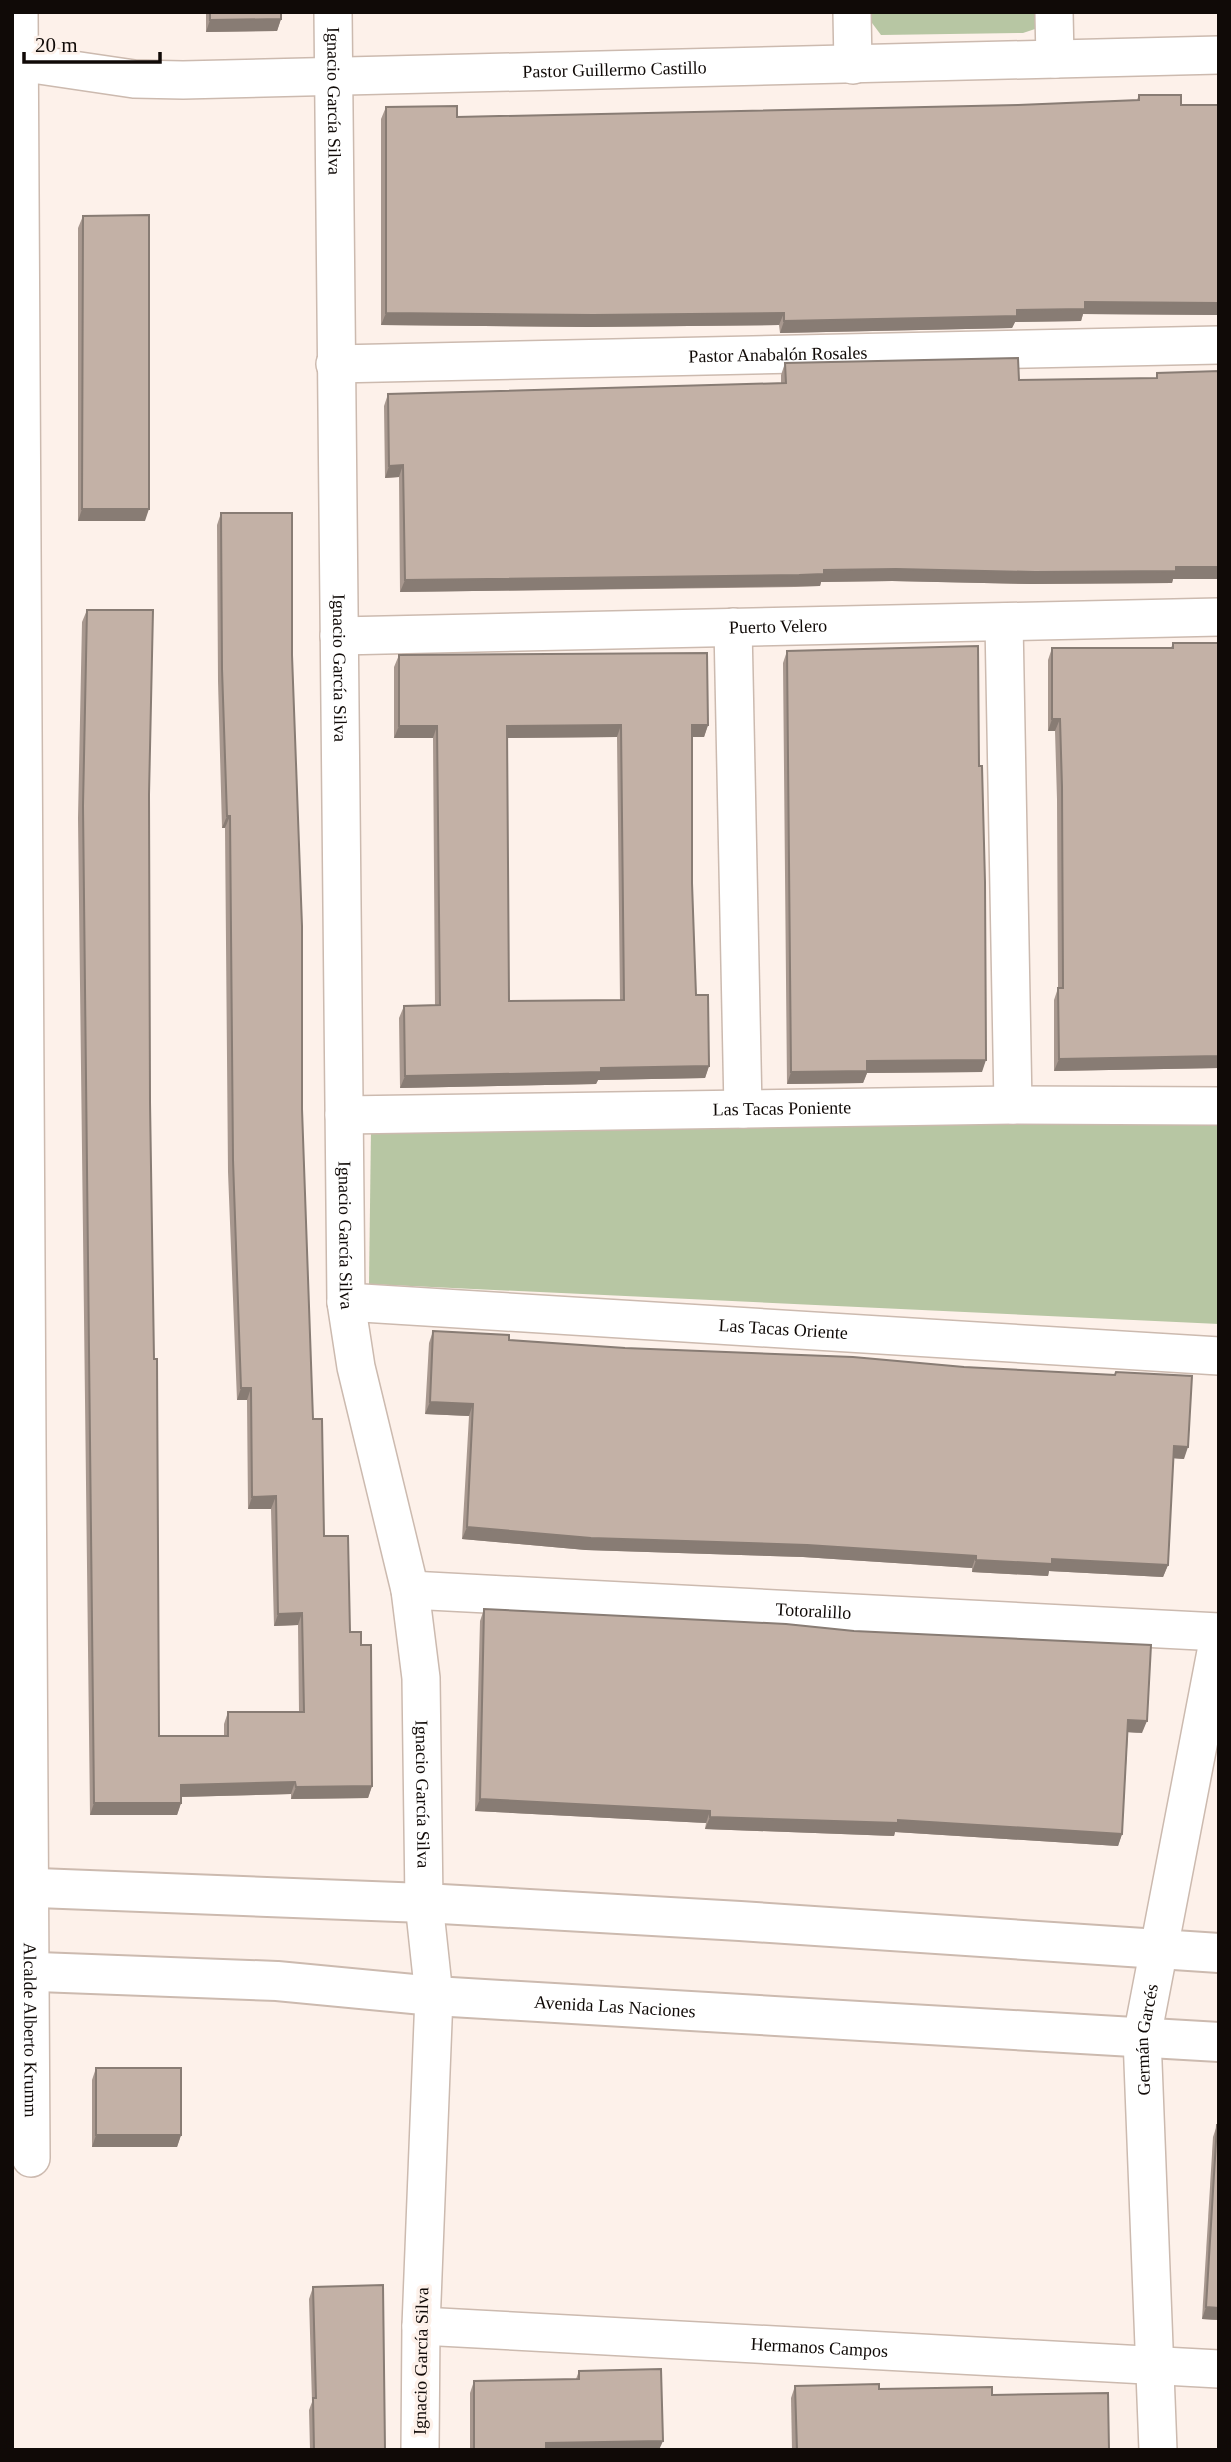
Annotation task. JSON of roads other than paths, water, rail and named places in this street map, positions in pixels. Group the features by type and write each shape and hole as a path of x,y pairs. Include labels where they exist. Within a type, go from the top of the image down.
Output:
{"street":[{"name":"Alcalde Alberto Krumm","path":"19,12 16,61 20,1888 21,1971 31,2158"},
{"name":"Ignacio García Silva","path":"333,12 346,1302 356,1367 410,1590 421,1678 424,1903 433,1996 421,2326 420,2450"},
{"path":"852,12 853,65"},
{"path":"1054,12 1055,59"},
{"name":"Pastor Guillermo Castillo","path":"16,61 134,79 334,79 1219,55"},
{"name":"Pastor Anabalón Rosales","path":"335,364 1219,345"},
{"name":"Puerto Velero","path":"339,636 1219,617"},
{"path":"1004,622 1013,1105"},
{"path":"733,628 743,1109"},
{"name":"Las Tacas Poniente","path":"344,1115 1013,1105 1219,1106"},
{"name":"Las Tacas Oriente","path":"346,1302 1219,1356"},
{"name":"Totoralillo","path":"410,1590 1219,1634"},
{"name":"Germán Garcés","path":"1158,2450 1142,2037 1219,1634"},
{"path":"20,1888 424,1903 740,1920 1219,1953"},
{"name":"Avenida Las Naciones","path":"21,1971 277,1981 433,1996 1219,2042"},
{"name":"Hermanos Campos","path":"421,2326 1219,2370"}]}
